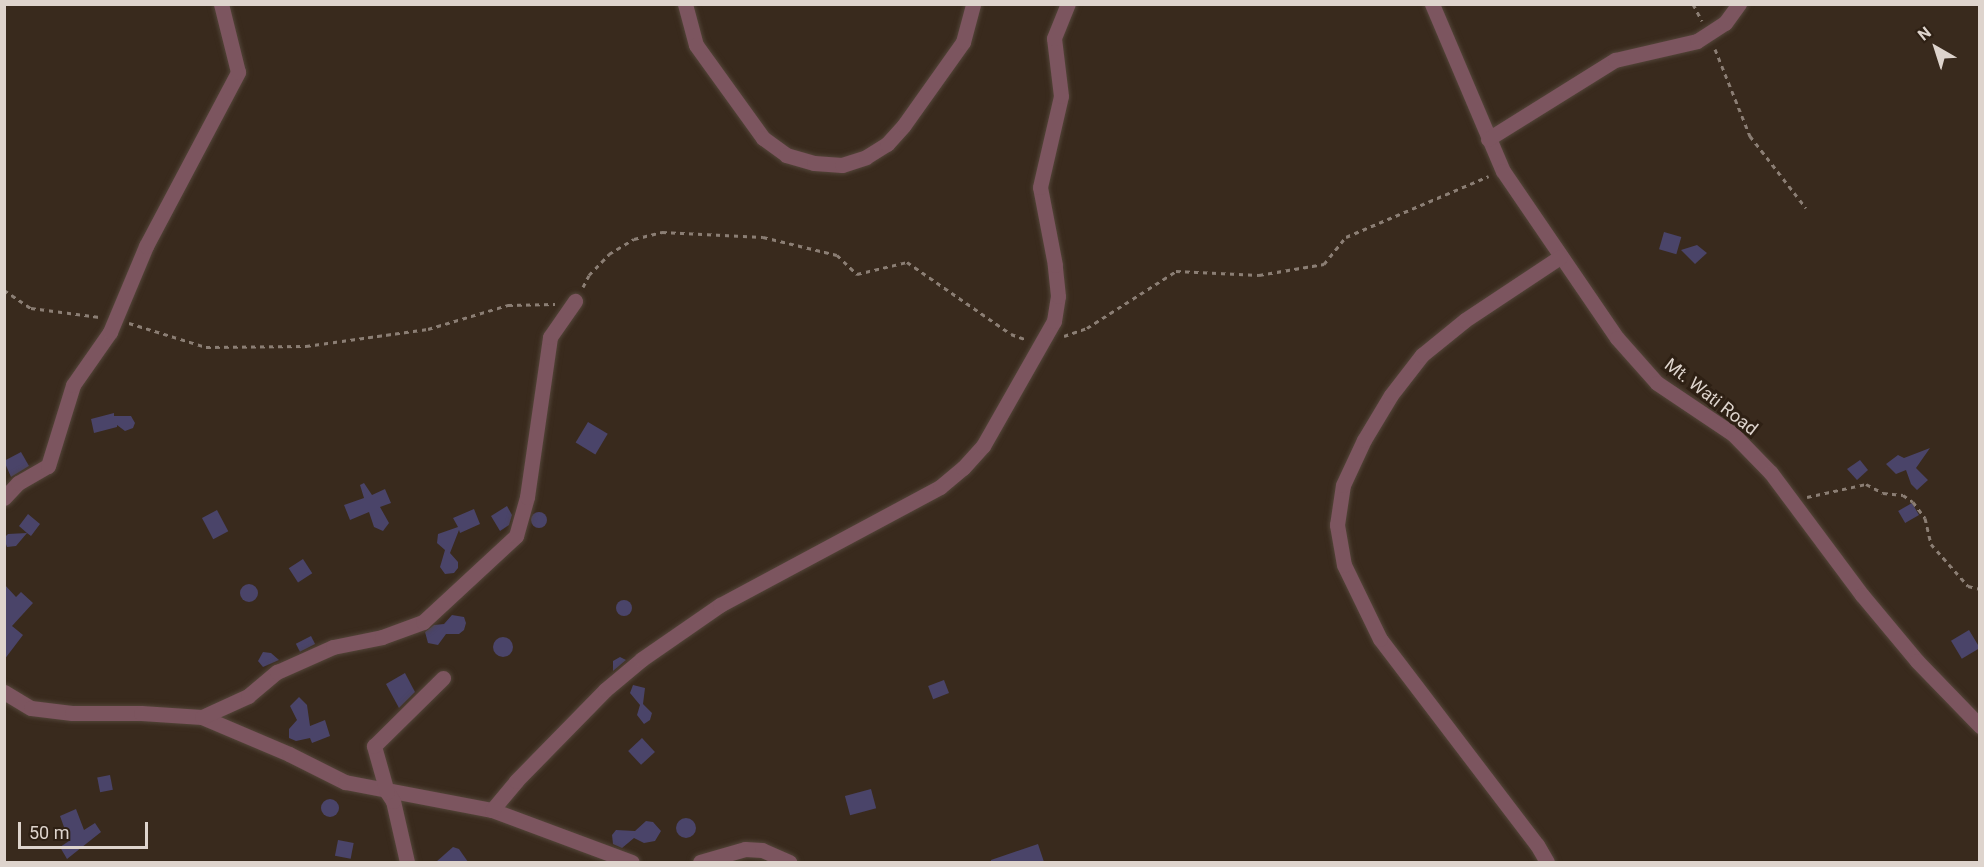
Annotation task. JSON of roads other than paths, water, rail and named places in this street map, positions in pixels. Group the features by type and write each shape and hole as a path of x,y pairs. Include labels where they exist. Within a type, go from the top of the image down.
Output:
{"street":[{"path":"4,498 18,483 48,466 73,385 110,332 146,246 238,72 221,4"},
{"path":"685,4 696,45 763,138 786,154 814,164 843,165 866,157 887,144 904,125 963,42 973,4"},
{"path":"492,810 516,781 605,690 674,635 768,577 851,537 940,487 984,446 1054,321 1058,296 1055,265 1040,187 1061,96 1054,38 1068,4"},
{"name":"Mt. Wati Road","path":"1432,4 1503,171 1617,338 1657,383 1733,434 1771,473 1862,595 1917,661 1980,726"},
{"path":"1488,139 1615,60 1698,41 1725,23 1739,4"},
{"path":"1547,862 1531,837 1380,639 1344,565 1337,525 1343,485 1364,440 1391,395 1422,356 1465,320 1560,257"},
{"path":"202,717 248,696 277,672 333,646 382,637 423,622 516,536 529,486 550,337 575,301"},
{"path":"407,862 393,801 387,792 374,746 443,678"},
{"path":"4,692 31,708 72,713 141,713 202,717 289,754 345,782 387,792 492,810 632,862"},
{"path":"700,862 745,849 762,850 789,862"}]}
